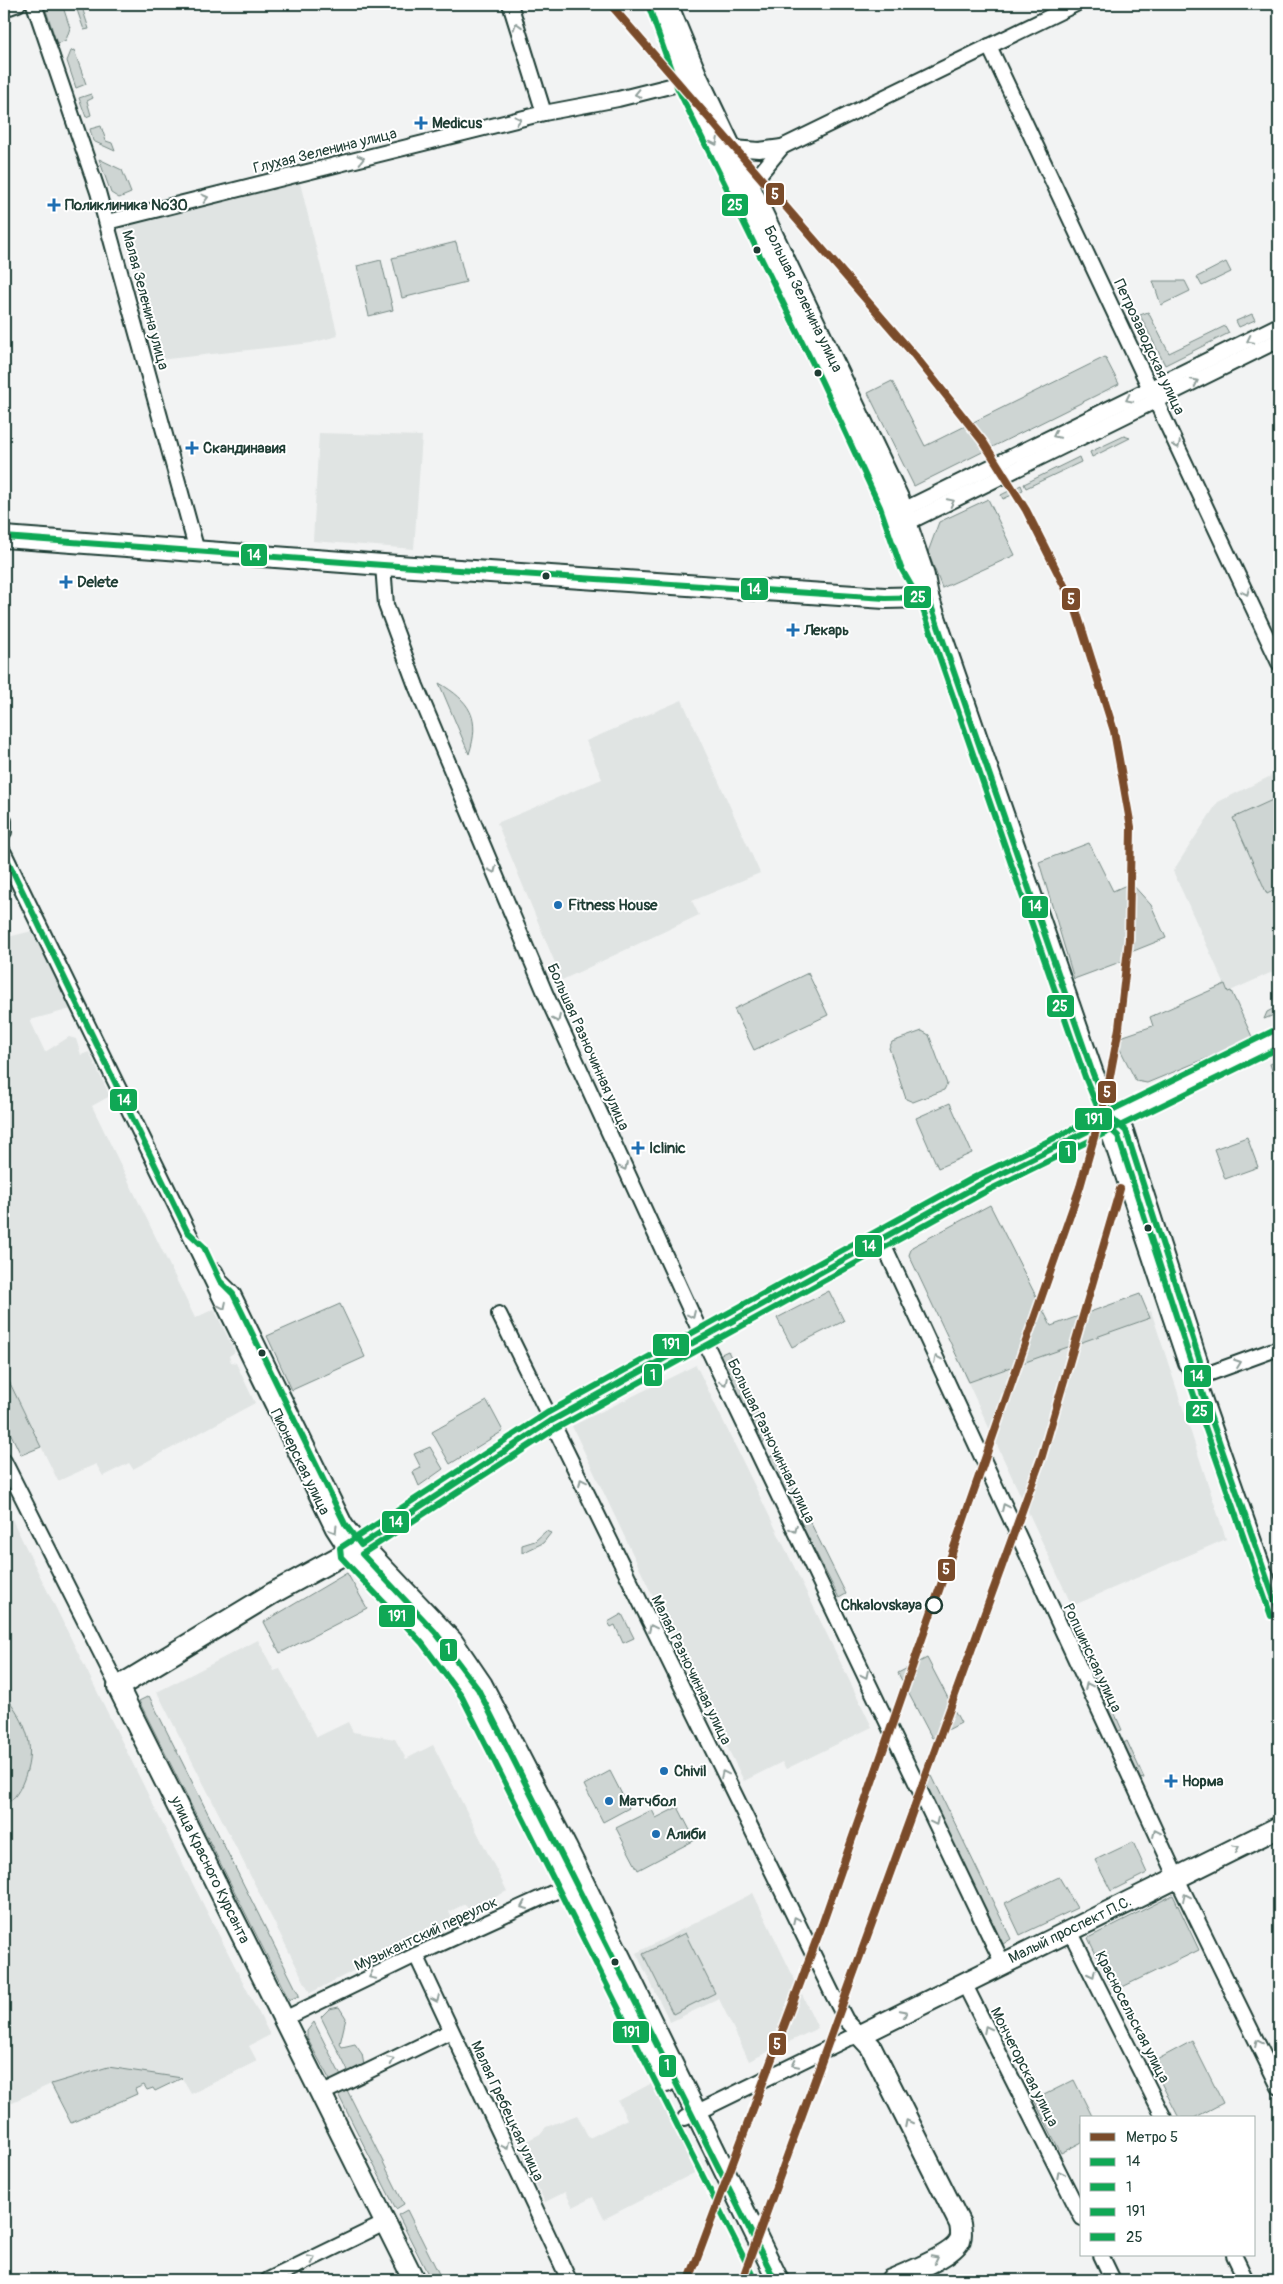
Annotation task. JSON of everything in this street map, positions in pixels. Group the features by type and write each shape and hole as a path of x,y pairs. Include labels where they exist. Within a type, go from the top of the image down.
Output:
{"street":[{"path":"4,9 18,4"},
{"name":"Малая Зеленина улица","path":"34,4 107,222 197,551"},
{"path":"510,4 544,113"},
{"name":"Большая Зеленина улица","path":"657,4 888,504 909,564 928,597"},
{"name":"Большая Зеленина улица","path":"668,4 691,81 732,148 905,517 924,576 928,597 1093,1074 1112,1119 1126,1131 1200,1361 1197,1378 1279,1613"},
{"path":"732,148 759,150 782,147 1076,4"},
{"name":"Петрозаводская улица","path":"989,46 1279,663"},
{"name":"Глухая Зеленина улица","path":"107,222 544,113 691,81"},
{"path":"750,187 782,147"},
{"path":"1153,395 1279,325"},
{"path":"905,517 1153,395 1279,340"},
{"path":"4,536 383,565 886,598 928,597"},
{"name":"Большая Разночинная улица","path":"383,565 386,605 416,686 546,995 703,1338 1003,1964"},
{"name":"Пионерская улица","path":"4,853 333,1529 354,1548 460,1677 575,1883 691,2115 778,2280"},
{"path":"118,1687 273,1593 354,1548 551,1421 979,1185 1279,1038"},
{"name":"Пионерская улица","path":"187,1231 204,1247 220,1282 233,1294 345,1524 354,1548"},
{"name":"Ропшинская улица","path":"882,1239 1177,1877 1279,2087"},
{"name":"Малая Разночинная улица","path":"499,1314 836,2001 846,2020 860,2034"},
{"path":"1197,1378 1279,1348"},
{"name":"улица Красного Курсанта","path":"4,1461 7,1476 118,1687 414,2280"},
{"name":"Малый проспект П.С.","path":"691,2115 1003,1964 1279,1827"},
{"name":"Музыкантский переулок","path":"284,2019 416,1955 575,1883"},
{"name":"Красносельская улица","path":"1070,1931 1163,2116"},
{"name":"Малая Гребецкая улица","path":"416,1955 569,2280"},
{"name":"Мончегорская улица","path":"964,1983 1080,2214"},
{"path":"321,2094 451,2031"},
{"path":"860,2034 871,2047 960,2224 962,2232 960,2241 952,2250 891,2280"},
{"name":"Пионерская улица","path":"691,2115 765,2280"},
{"path":"268,2280 385,2223"},
{"path":"1101,2256 1113,2280"},
{"path":"1234,2256 1246,2280"}],"shaded area":[{"path":"44,4 62,4 70,28 66,40 57,44"},
{"path":"75,4 81,4 89,29 84,30"},
{"path":"74,50 86,84 76,88 67,61 71,51"},
{"path":"91,94 93,98 87,101 91,115 86,117 79,98"},
{"path":"101,126 106,141 112,143 115,151 93,141 90,129"},
{"path":"99,159 122,170 131,193 119,198 111,193"},
{"path":"300,183 338,336 311,343 159,360 123,227"},
{"path":"456,242 466,282 402,298 392,258"},
{"path":"381,260 393,310 369,316 357,266"},
{"path":"1226,262 1231,272 1202,286 1197,277"},
{"path":"1153,281 1185,281 1190,291 1161,305"},
{"path":"1148,312 1169,353 1225,326 1229,333 1165,365 1140,315"},
{"path":"1252,314 1255,320 1239,327 1236,321"},
{"path":"1105,357 1119,384 914,486 868,393 892,381 925,446"},
{"path":"319,433 422,436 414,549 313,541"},
{"path":"1124,436 1130,438 1092,457 1090,452"},
{"path":"1079,457 1081,462 1026,488 1024,484"},
{"path":"1021,485 1023,490 1003,499 1001,495"},
{"path":"988,499 1015,555 942,588 928,552 939,522"},
{"path":"439,683 458,697 470,712 474,730 469,754"},
{"path":"682,700 760,873 692,901 699,915 562,980 497,823 602,779 586,741"},
{"path":"1279,772 1279,969 1228,992 1173,871 1218,802"},
{"path":"1279,797 1279,888 1267,894 1233,818"},
{"path":"1089,843 1113,891 1131,883 1151,905 1166,938 1126,954 1128,959 1074,979 1039,862"},
{"path":"32,931 71,1009 30,1020 45,1052 69,1037 76,1039 81,1055 89,1052 110,1096 92,1106 195,1318 214,1309 235,1352 229,1356 231,1362 236,1363 255,1403 133,1469 129,1463 103,1476 96,1464 58,1481 4,1371 4,938"},
{"path":"808,973 828,1015 754,1050 734,1009"},
{"path":"1225,984 1228,992 1231,991 1253,1039 1147,1083 1136,1081 1115,1039 1153,1026 1150,1017"},
{"path":"1279,1006 1279,1013 1264,1019 1267,1012"},
{"path":"922,1031 929,1035 947,1084 944,1090 913,1102 906,1099 889,1048 892,1042"},
{"path":"1279,1060 1279,1092 1270,1064"},
{"path":"950,1103 972,1153 938,1168 916,1118"},
{"path":"1247,1137 1258,1167 1225,1179 1214,1149"},
{"path":"990,1205 1051,1326 1140,1294 1150,1318 969,1382 909,1255 912,1247"},
{"path":"829,1291 844,1321 792,1347 777,1318"},
{"path":"340,1304 365,1357 292,1390 267,1336"},
{"path":"1151,1311 1226,1539 1072,1606 964,1374"},
{"path":"728,1351 770,1439 762,1443 719,1355"},
{"path":"696,1365 872,1727 786,1769 782,1762 744,1781 664,1620 572,1426"},
{"path":"4,1371 41,1447 21,1455 4,1420"},
{"path":"487,1401 503,1431 450,1464 432,1432"},
{"path":"430,1447 443,1469 419,1486 413,1472 421,1468 414,1454"},
{"path":"776,1453 846,1594 839,1598 768,1458"},
{"path":"4,1503 175,1849 270,2035 249,2046 257,2061 191,2094 182,2078 155,2091 153,2088 147,2090 144,2085 135,2089 137,2094 71,2123 51,2084 4,2106"},
{"path":"546,1531 551,1533 543,1543 522,1553 522,1545 535,1541"},
{"path":"347,1573 367,1608 280,1653 264,1622"},
{"path":"622,1614 634,1638 623,1643 615,1625 611,1627 608,1622"},
{"path":"258,1640 274,1671 280,1669 317,1737 348,1722 353,1732 395,1739 406,1759 433,1745 507,1891 469,1911 465,1904 449,1912 453,1920 310,1993 157,1692"},
{"path":"927,1658 961,1723 932,1738 898,1673"},
{"path":"1092,1662 1122,1730 1118,1731 1088,1664"},
{"path":"4,1694 19,1715 28,1736 29,1759 27,1771 19,1790 10,1801 4,1804"},
{"path":"149,1696 299,1996 289,2000 139,1701"},
{"path":"1127,1741 1144,1778 1140,1779 1124,1743"},
{"name":"Матчбол","path":"610,1771 629,1808 603,1822 584,1785"},
{"path":"932,1776 1011,1939 1003,1944 922,1782"},
{"name":"Алиби","path":"678,1807 695,1840 638,1870 616,1828 652,1810 656,1818"},
{"path":"1133,1842 1147,1873 1111,1891 1095,1860"},
{"path":"1059,1877 1077,1908 1020,1935 1005,1903"},
{"path":"753,1893 818,2028 749,2061 719,1999 670,2022 636,1953"},
{"path":"1173,1895 1199,1950 1114,1991 1088,1938"},
{"path":"685,1933 715,1993 673,2014 643,1954"},
{"path":"339,2007 346,2018 340,2044 342,2047 355,2044 362,2054 364,2065 356,2071 348,2071 321,2017 329,2009"},
{"path":"314,2022 341,2076 331,2082 307,2038 307,2031"},
{"path":"1192,2041 1223,2103 1198,2116 1178,2116 1151,2063"},
{"path":"108,2067 182,2078 155,2091 153,2088 147,2090 144,2085 135,2089 137,2094 71,2123 51,2084"},
{"path":"1074,2080 1092,2116 1080,2116 1080,2143 1061,2153 1034,2100"},
{"path":"654,2082 698,2171 604,2219 593,2197 573,2207 565,2192 545,2202 517,2146 540,2134 546,2127 577,2115 589,2138 627,2119 618,2101"},
{"path":"347,2090 404,2204 396,2209 338,2094"},
{"path":"407,2210 442,2280 431,2280 398,2215"}],"metro line":[{"name":"5","path":"610,4 915,356 984,443 1026,510 1075,607 1114,731 1131,827 1129,939 1119,1028 1107,1092 1080,1187 822,1925 689,2280"},
{"name":"5","path":"742,2280 1042,1456 1120,1189"}],"transit line":[{"name":"25","path":"649,7 677,87 821,380 880,507 901,568 920,601 1085,1077 1104,1123 1118,1136 1191,1362 1189,1381 1271,1616"},
{"name":"14","path":"4,537 383,565 885,598 928,597 1093,1074 1112,1119 1126,1131 1200,1361 1197,1378 1279,1613"},
{"name":"14","path":"4,853 187,1231 204,1247 220,1281 233,1294 345,1524 361,1545 551,1421 979,1185 1112,1119"},
{"name":"191","path":"755,2280 462,1697 422,1643 341,1557 340,1548 547,1413 975,1177 1275,1030"},
{"name":"1","path":"773,2276 478,1689 435,1632 362,1554 555,1429 983,1193 1279,1048"}],"place":[{"name":"Medicus","path":"421,123"},
{"name":"Поликлиника №30","path":"54,205"},
{"name":"Скандинавия","path":"192,448"},
{"name":"Delete","path":"66,582"},
{"name":"Лекарь","path":"793,630"},
{"name":"Fitness House","path":"558,905"},
{"name":"Iclinic","path":"638,1148"},
{"name":"Chkalovskaya","path":"934,1605"},
{"name":"Chivil","path":"664,1771"},
{"name":"Норма","path":"1171,1781"},
{"name":"Матчбол","path":"609,1801"},
{"name":"Алиби","path":"656,1834"}]}
